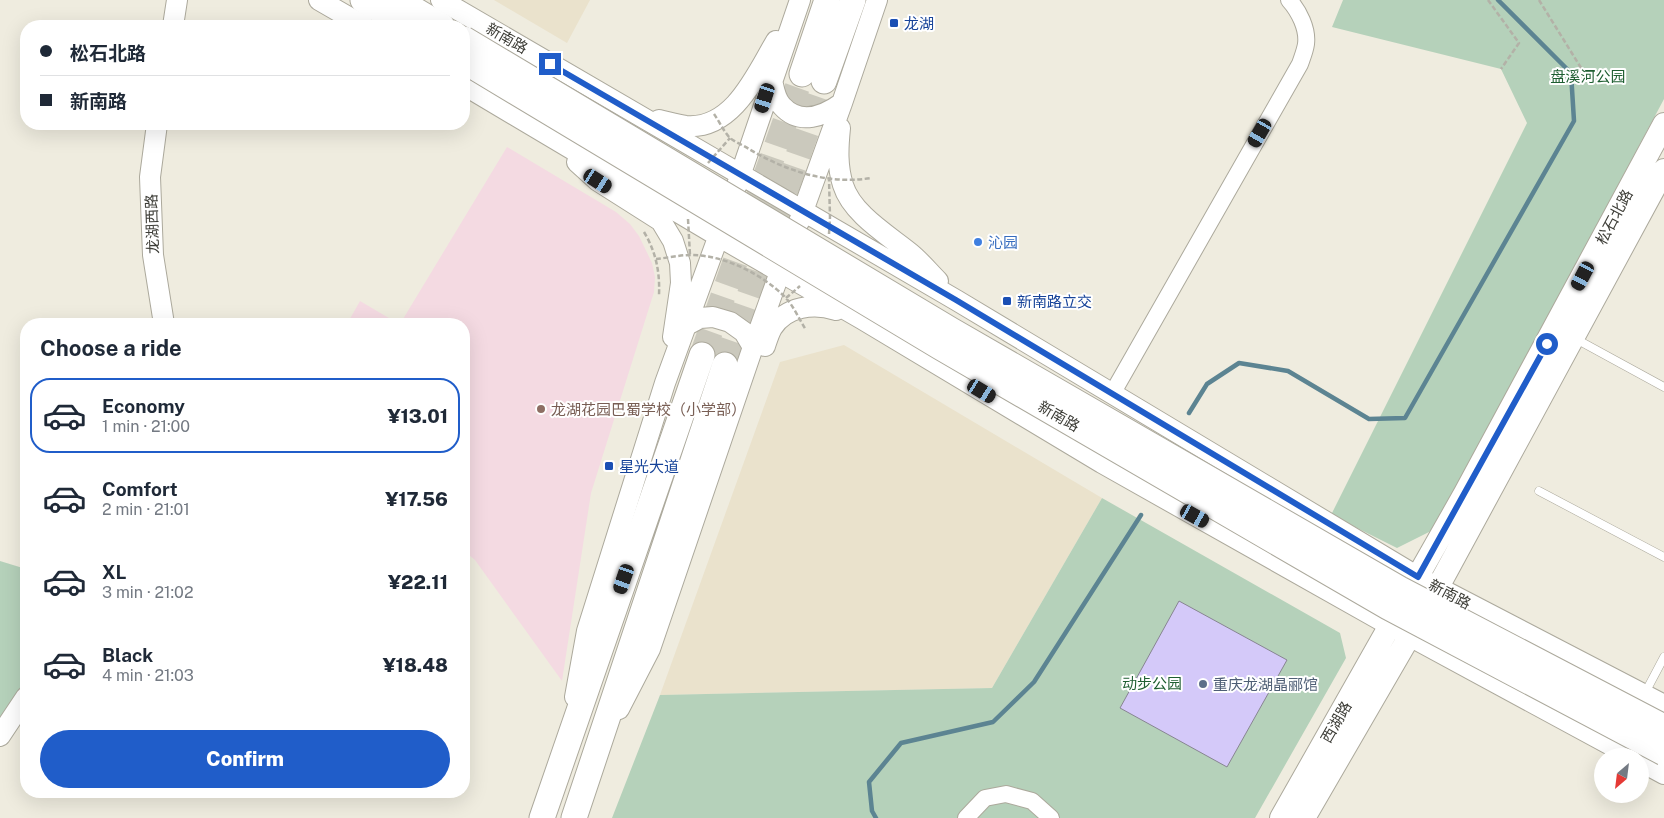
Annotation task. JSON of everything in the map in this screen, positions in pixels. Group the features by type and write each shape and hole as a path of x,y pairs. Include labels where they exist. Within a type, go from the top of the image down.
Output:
{"main road":[{"path":"362,0 396,20"},
{"path":"398,0 432,20"},
{"path":"827,0 813,77 853,0"},
{"name":"新南路","path":"470,43 951,330 1400,590 1664,727"},
{"name":"新南路","path":"470,65 940,347 1388,607 1664,753"},
{"name":"松石北路","path":"1565,332 1664,124"},
{"name":"松石北路","path":"1400,631 1565,332 1664,170"},
{"path":"542,818 702,354"},
{"path":"574,818 725,364"},
{"name":"西湖路","path":"1281,818 1400,631"},
{"name":"西湖路","path":"1304,818 1400,631"}],"street":[{"path":"174,20 178,0"},
{"path":"319,0 354,20"},
{"name":"新南路","path":"441,0 741,173 1428,582 1664,705"},
{"path":"641,116 687,126 706,124 734,106 746,92 799,0"},
{"path":"566,748 587,631 665,383 741,173 799,0"},
{"path":"594,758 650,649 753,347 842,103 877,0"},
{"path":"1112,394 1300,64 1306,44 1304,26 1296,8 1289,0"},
{"path":"772,80 781,105 790,113 802,117 817,117 830,112 842,103"},
{"name":"新南路","path":"470,89 862,319 1102,463 1400,631 1616,748"},
{"path":"842,103 838,148 839,167 844,188 856,208 875,227 912,254 956,300"},
{"name":"龙湖西路","path":"156,130 150,177 152,245 163,318"},
{"path":"546,134 598,181 661,222 673,241 680,263 681,283 665,383"},
{"path":"728,419 753,376 772,327 783,316 811,305 825,307 862,319"},
{"path":"687,325 700,318 713,317 730,322 744,332 753,347"},
{"path":"0,736 20,706"},
{"path":"1649,766 1664,774"},
{"path":"966,818 985,798 1006,794 1032,801 1051,818"}],"lane":[{"path":"1565,332 1664,387"},
{"path":"1539,491 1664,556"},
{"path":"1644,695 1664,657"}],"path":[{"path":"1488,0 1519,43 1501,69"},
{"path":"1539,0 1591,84"},
{"path":"714,114 730,138 768,160 787,168 829,179 859,180 871,178"},
{"path":"858,174 862,186"},
{"path":"642,228 656,259 659,276 659,295"},
{"path":"656,259 690,255 707,257 748,271 765,281 786,298 806,330"},
{"path":"801,322 808,320"}],"shaded area":[{"path":"494,0 590,0 567,43"},
{"name":"龙湖花园巴蜀学校（小学部）","path":"507,147 616,212 630,224 639,236 652,263 655,277 654,292 591,493 562,681 475,560 470,556 470,318 404,318"},
{"path":"360,301 389,318 350,318"},
{"path":"844,345 1102,498 992,688 660,695 780,362"}],"green space":[{"name":"盘溪河公园","path":"1343,0 1664,0 1664,99 1435,529 1397,548 1331,515 1527,123 1501,69 1332,27"},
{"name":"动步公园","path":"1102,498 1340,633 1346,658 1255,818 612,818 660,695 992,688"},
{"path":"0,561 20,567 20,696 0,724"}],"building":[{"name":"重庆龙湖晶郦馆","path":"1179,601 1287,660 1227,767 1120,708"}],"waterway":[{"path":"1189,413 1207,384 1239,363 1288,371 1369,419 1405,418 1574,121 1571,73 1498,0"},
{"path":"876,818 872,811 869,782 901,743 993,722 1034,682 1141,515"}],"tunnel":[{"path":"702,355 802,74"},
{"path":"725,365 824,81"}],"place":[{"name":"龙湖","path":"894,23"},
{"name":"沁园","path":"978,242"},
{"name":"新南路立交","path":"1007,301"},
{"name":"龙湖花园巴蜀学校（小学部）","path":"541,409"},
{"name":"星光大道","path":"609,466"},
{"name":"重庆龙湖晶郦馆","path":"1203,684"}],"route":[{"path":"550,64 741,173 956,300 1418,577 1547,344"}]}
